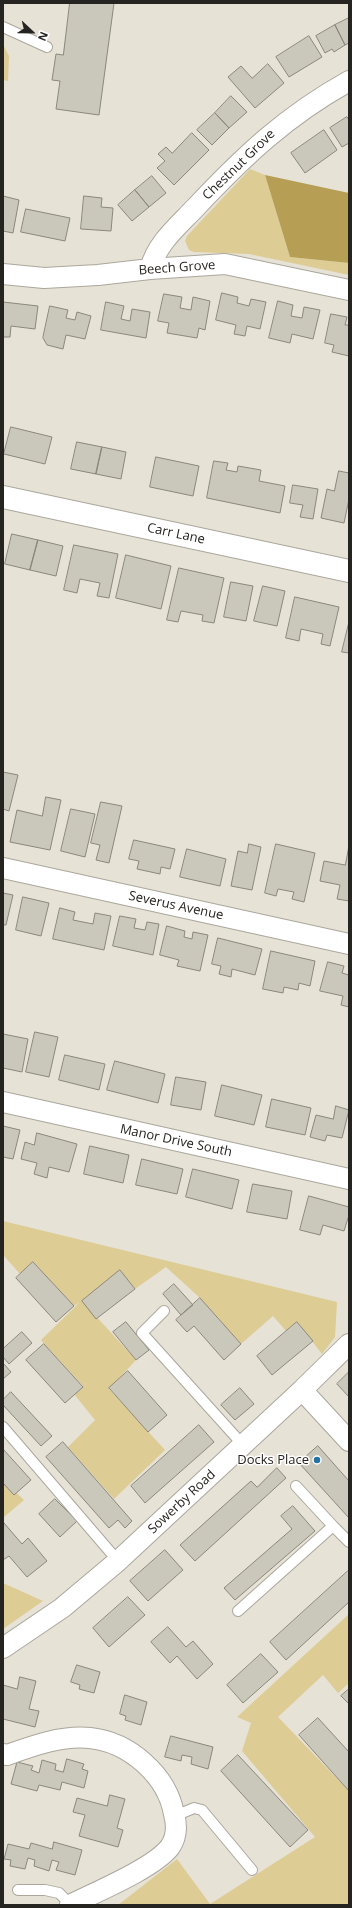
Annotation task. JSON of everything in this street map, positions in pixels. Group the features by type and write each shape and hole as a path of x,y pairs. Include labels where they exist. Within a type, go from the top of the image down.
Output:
{"street":[{"name":"Chestnut Grove","path":"150,269 160,246 232,169 265,138 297,113 349,80"},
{"name":"Beech Grove","path":"3,274 44,278 225,264 349,290"},
{"name":"Carr Lane","path":"3,497 349,571"},
{"name":"Severus Avenue","path":"3,868 349,944"},
{"name":"Manor Drive South","path":"3,1102 349,1179"},
{"name":"Sowerby Road","path":"3,1648 62,1608 118,1561 302,1390 349,1344"},
{"path":"302,1390 349,1441"},
{"path":"3,1754 7,1756 33,1746 67,1739 89,1738 110,1742 127,1751 146,1765 162,1782 172,1804 176,1826 175,1837 170,1847 159,1857 132,1874 71,1905"}],"lane":[{"path":"3,27 47,47"},
{"path":"164,1311 142,1333 243,1445"},
{"path":"3,1427 118,1561"},
{"path":"296,1486 349,1542"},
{"path":"238,1611 333,1526"},
{"path":"175,1816 194,1808 202,1810 252,1870"},
{"path":"18,1890 45,1890 59,1893 71,1905"}],"shaded area":[{"path":"3,44 9,56 8,81 3,80"},
{"path":"250,169 265,175 290,257 349,263 349,275 249,254 194,252 189,250 185,241 187,236"},
{"path":"265,175 349,193 349,263 290,257"},
{"path":"3,1221 337,1302 335,1337 322,1354 297,1322 286,1331 273,1316 241,1344 200,1298 166,1267 135,1289 120,1271 82,1301 136,1360 109,1389 165,1450 114,1499 68,1447 95,1420 74,1394 83,1386 41,1340 80,1302 74,1306 33,1262 20,1274 4,1256 3,1257"},
{"path":"3,1480 24,1500 3,1518"},
{"path":"3,1583 43,1601 3,1629"},
{"path":"349,1614 349,1683 338,1693 323,1675 278,1717 349,1791 349,1905 118,1905 177,1859 210,1904 315,1837 242,1751 251,1723 237,1717"}],"building":[{"path":"70,3 114,3 99,115 56,109 60,81 52,80 56,54 63,55"},
{"path":"349,18 349,43 345,45 335,25"},
{"path":"335,25 345,45 334,52 332,49 325,53 316,36"},
{"path":"309,36 322,57 289,77 276,57"},
{"path":"268,64 284,83 255,108 228,77 241,66 252,78"},
{"path":"231,96 247,112 229,128 215,113"},
{"path":"215,113 229,128 212,145 197,130"},
{"path":"347,117 349,120 349,143 342,147 330,128"},
{"path":"324,130 337,150 305,173 291,153"},
{"path":"192,133 209,150 174,185 157,168 165,161 158,154 166,147 172,153"},
{"path":"152,176 166,193 149,207 135,190"},
{"path":"135,190 149,207 132,221 118,205"},
{"path":"3,196 19,200 13,233 3,231"},
{"path":"84,196 102,198 101,207 113,208 111,231 81,229"},
{"path":"26,209 70,218 65,241 21,232"},
{"path":"222,293 238,297 237,303 249,306 251,299 266,302 260,329 247,326 245,336 234,334 236,325 216,320"},
{"path":"164,294 182,297 180,308 191,310 193,297 210,301 205,330 199,328 197,338 167,333 169,323 158,321"},
{"path":"278,301 293,305 291,316 302,318 304,307 320,310 313,339 292,334 290,343 269,338"},
{"path":"3,302 38,306 35,329 11,326 10,337 3,337"},
{"path":"106,302 124,306 121,319 130,321 132,309 150,312 146,338 101,330"},
{"path":"50,306 68,310 66,318 75,320 77,312 91,316 85,339 66,335 63,349 47,345 43,338"},
{"path":"331,314 347,317 345,325 349,325 349,356 332,352 334,345 325,343"},
{"path":"11,427 52,437 45,464 4,454"},
{"path":"77,442 102,447 96,474 71,469"},
{"path":"102,447 126,452 121,479 96,474"},
{"path":"156,457 199,466 193,496 150,487"},
{"path":"214,461 228,463 226,470 237,472 238,466 261,470 259,481 285,486 280,513 207,498"},
{"path":"339,471 349,473 349,499 344,523 321,518 327,489 334,491"},
{"path":"293,485 318,489 313,519 300,517 303,505 290,503"},
{"path":"12,534 38,540 30,570 5,564"},
{"path":"38,540 63,546 56,576 30,570"},
{"path":"74,545 118,554 109,598 97,596 100,583 80,579 77,593 64,590"},
{"path":"126,555 171,566 161,609 116,598"},
{"path":"179,568 224,578 214,623 202,621 203,615 181,611 178,622 167,620"},
{"path":"231,582 253,586 246,621 224,617"},
{"path":"263,586 285,591 277,626 254,621"},
{"path":"295,597 339,607 330,646 321,644 323,634 301,629 299,641 286,638"},
{"path":"349,622 349,653 342,652"},
{"path":"3,772 18,775 9,811 3,809"},
{"path":"46,797 61,800 50,850 10,842 17,810 42,816"},
{"path":"101,802 122,806 109,863 96,860 100,845 91,843"},
{"path":"71,809 95,814 85,857 61,851"},
{"path":"134,840 175,849 170,869 161,867 160,874 137,869 139,861 129,859"},
{"path":"249,844 261,847 252,890 231,886 238,851 247,853"},
{"path":"276,844 315,853 304,902 292,899 294,892 278,889 276,896 265,893"},
{"path":"349,846 349,901 337,899 340,885 320,881 324,861 345,865"},
{"path":"187,849 226,859 220,886 180,877"},
{"path":"3,893 13,895 6,925 3,925"},
{"path":"23,897 49,903 41,936 16,930"},
{"path":"60,908 75,912 73,920 93,924 95,913 111,916 104,950 53,939"},
{"path":"120,916 136,919 134,928 145,930 147,922 159,924 153,955 113,946"},
{"path":"167,926 185,931 184,937 192,939 193,932 208,935 200,971 177,966 179,960 160,955"},
{"path":"218,938 262,949 255,975 232,969 231,977 219,974 221,966 212,964"},
{"path":"271,951 315,961 310,986 299,983 298,990 284,987 283,993 263,989"},
{"path":"328,962 344,966 342,973 349,975 349,1007 341,1005 343,996 320,991"},
{"path":"35,1032 58,1037 49,1077 26,1072"},
{"path":"3,1034 28,1039 22,1072 3,1068"},
{"path":"65,1055 105,1064 99,1090 59,1080"},
{"path":"115,1061 165,1074 158,1103 107,1090"},
{"path":"176,1077 206,1082 201,1110 171,1105"},
{"path":"222,1085 262,1095 254,1125 215,1116"},
{"path":"272,1099 311,1108 305,1135 266,1127"},
{"path":"336,1106 349,1110 342,1138 327,1135 325,1141 310,1137 316,1115 333,1119"},
{"path":"3,1126 20,1130 13,1159 3,1157"},
{"path":"37,1133 77,1144 69,1172 49,1167 47,1178 34,1174 37,1163 21,1159 25,1142 34,1145"},
{"path":"90,1146 129,1155 123,1183 84,1174"},
{"path":"142,1159 183,1169 177,1194 136,1185"},
{"path":"193,1169 239,1180 232,1209 186,1197"},
{"path":"253,1184 292,1191 287,1219 247,1212"},
{"path":"309,1196 349,1207 349,1215 344,1231 323,1225 320,1235 300,1230"},
{"path":"33,1262 74,1306 56,1322 16,1278"},
{"path":"120,1270 135,1289 96,1319 82,1301"},
{"path":"174,1284 193,1305 181,1315 163,1294"},
{"path":"200,1298 241,1344 224,1360 194,1326 187,1332 176,1320"},
{"path":"126,1322 149,1350 136,1360 113,1332"},
{"path":"297,1322 313,1341 272,1375 257,1356"},
{"path":"22,1332 32,1343 9,1364 3,1357 3,1349"},
{"path":"44,1344 83,1387 65,1403 26,1360"},
{"path":"3,1363 11,1372 3,1379"},
{"path":"128,1371 167,1415 148,1432 109,1388"},
{"path":"349,1372 349,1397 337,1384"},
{"path":"240,1388 254,1404 235,1420 221,1405"},
{"path":"11,1392 52,1436 41,1446 3,1405 3,1400"},
{"path":"199,1425 214,1442 145,1503 131,1486"},
{"path":"63,1442 132,1521 125,1528 118,1520 109,1528 46,1457"},
{"path":"318,1446 349,1481 349,1518 299,1463"},
{"path":"3,1449 31,1480 14,1495 3,1483"},
{"path":"277,1468 286,1478 195,1561 180,1545 251,1481 257,1487"},
{"path":"55,1499 77,1521 60,1537 39,1514"},
{"path":"293,1506 315,1531 235,1600 224,1588 292,1529 281,1516"},
{"path":"4,1523 22,1544 28,1538 47,1561 27,1577 9,1556 3,1560"},
{"path":"165,1550 183,1570 148,1601 130,1581"},
{"path":"349,1570 349,1602 286,1660 270,1642"},
{"path":"128,1597 145,1615 109,1647 93,1628"},
{"path":"168,1627 186,1647 193,1641 213,1664 197,1679 177,1656 170,1663 151,1642"},
{"path":"261,1654 278,1672 243,1703 227,1685"},
{"path":"77,1665 100,1672 94,1693 79,1689 80,1685 71,1682"},
{"path":"20,1677 36,1681 29,1709 39,1711 35,1727 3,1719 3,1685 17,1689"},
{"path":"349,1689 349,1704 341,1696"},
{"path":"125,1695 147,1702 141,1725 125,1720 126,1716 120,1714"},
{"path":"318,1718 349,1752 349,1791 299,1735"},
{"path":"171,1736 213,1747 208,1769 191,1764 192,1757 182,1755 181,1761 165,1757"},
{"path":"238,1755 308,1830 290,1847 221,1771"},
{"path":"67,1759 84,1764 82,1769 88,1771 84,1788 62,1782 60,1790 39,1785 37,1791 11,1784 17,1762 33,1766 31,1770 39,1773 42,1760 56,1764 55,1770 63,1772"},
{"path":"110,1795 125,1799 117,1828 123,1830 118,1847 79,1836 85,1815 73,1812 77,1798 107,1806"},
{"path":"54,1842 82,1850 75,1875 56,1870 59,1862 52,1860 49,1871 34,1866 35,1860 28,1858 25,1869 10,1866 11,1860 4,1859 8,1844 29,1849 31,1843 52,1849"}],"place":[{"name":"Docks Place","path":"317,1460"}]}
